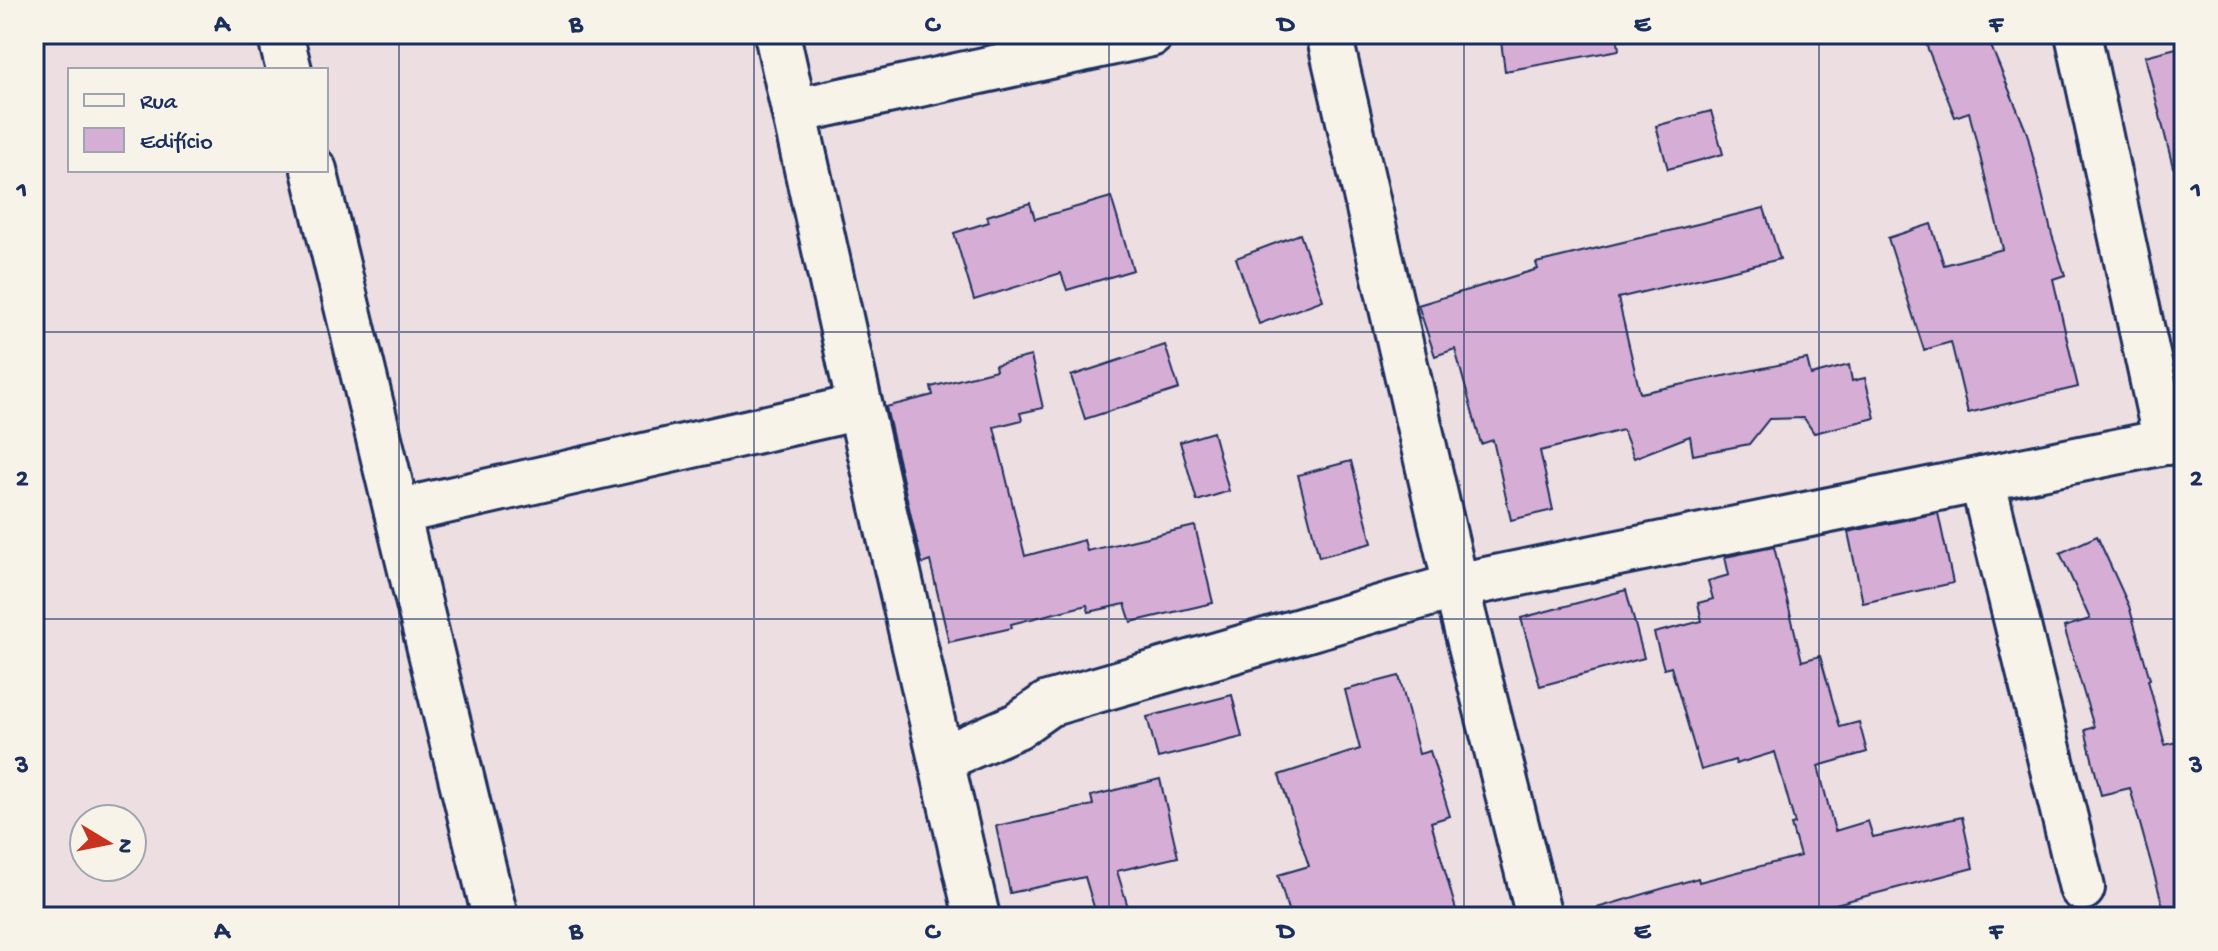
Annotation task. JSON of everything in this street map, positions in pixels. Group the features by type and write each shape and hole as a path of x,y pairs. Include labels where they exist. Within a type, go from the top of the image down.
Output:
{"street":[{"path":"280,34 288,68"},
{"path":"777,34 977,917"},
{"path":"795,111 1151,34"},
{"path":"1329,34 1456,586 1539,917"},
{"path":"941,759 1017,726 1048,704 1456,586 2175,440 2078,34"},
{"path":"314,172 495,917"},
{"path":"397,512 860,407"},
{"path":"1982,479 2082,888"}],"building":[{"path":"1500,34 1617,34 1619,50 1505,71"},
{"path":"1922,34 1986,34 2027,133 2065,275 2053,279 2078,387 1968,413 1951,342 1924,350 1888,238 1931,224 1944,265 2003,249 1969,112 1955,117"},
{"path":"2184,46 2184,165 2173,167 2145,56"},
{"path":"1711,111 1723,154 1668,169 1656,126"},
{"path":"1111,197 1133,270 1067,290 1061,273 974,300 954,233 989,222 987,216 1030,203 1035,219"},
{"path":"1764,208 1780,259 1618,298 1640,393 1807,359 1811,375 1849,365 1852,381 1865,378 1875,418 1814,433 1804,418 1769,419 1749,444 1693,455 1690,436 1634,458 1623,430 1540,451 1553,510 1511,520 1493,440 1481,444 1455,349 1435,356 1418,305 1538,269 1536,263"},
{"path":"1300,234 1323,300 1259,324 1236,258"},
{"path":"1165,345 1179,389 1085,419 1071,376"},
{"path":"1031,356 1043,408 1020,413 1022,420 994,427 1025,556 1084,540 1087,551 1195,526 1213,603 1131,622 1125,604 1089,612 1087,605 1011,624 1012,628 949,642 930,561 922,564 886,407 933,395 931,387 996,370 995,365"},
{"path":"1213,432 1229,491 1197,501 1180,442"},
{"path":"1351,461 1372,543 1319,557 1298,475"},
{"path":"1938,513 1953,583 1863,603 1848,532"},
{"path":"2097,536 2129,606 2165,745 2184,740 2184,917 2166,917 2130,788 2101,795 2085,730 2094,727 2064,627 2090,619 2060,553"},
{"path":"1774,547 1802,661 1820,656 1840,727 1859,722 1867,752 1818,766 1835,831 1868,821 1873,837 1962,817 1973,868 1828,906 1831,917 1598,917 1597,908 1698,878 1699,882 1800,856 1791,825 1795,824 1775,752 1736,764 1735,760 1701,770 1671,667 1664,669 1654,633 1702,621 1698,603 1713,599 1708,581 1729,575 1725,557"},
{"path":"1626,590 1644,658 1540,686 1521,618"},
{"path":"1399,676 1419,754 1430,751 1450,816 1431,822 1458,917 1290,917 1278,875 1309,866 1279,775 1360,749 1345,690"},
{"path":"1232,695 1242,737 1158,758 1147,717"},
{"path":"1160,779 1178,857 1117,871 1131,917 1097,917 1085,877 1010,893 996,826 1093,805 1091,796"}]}
